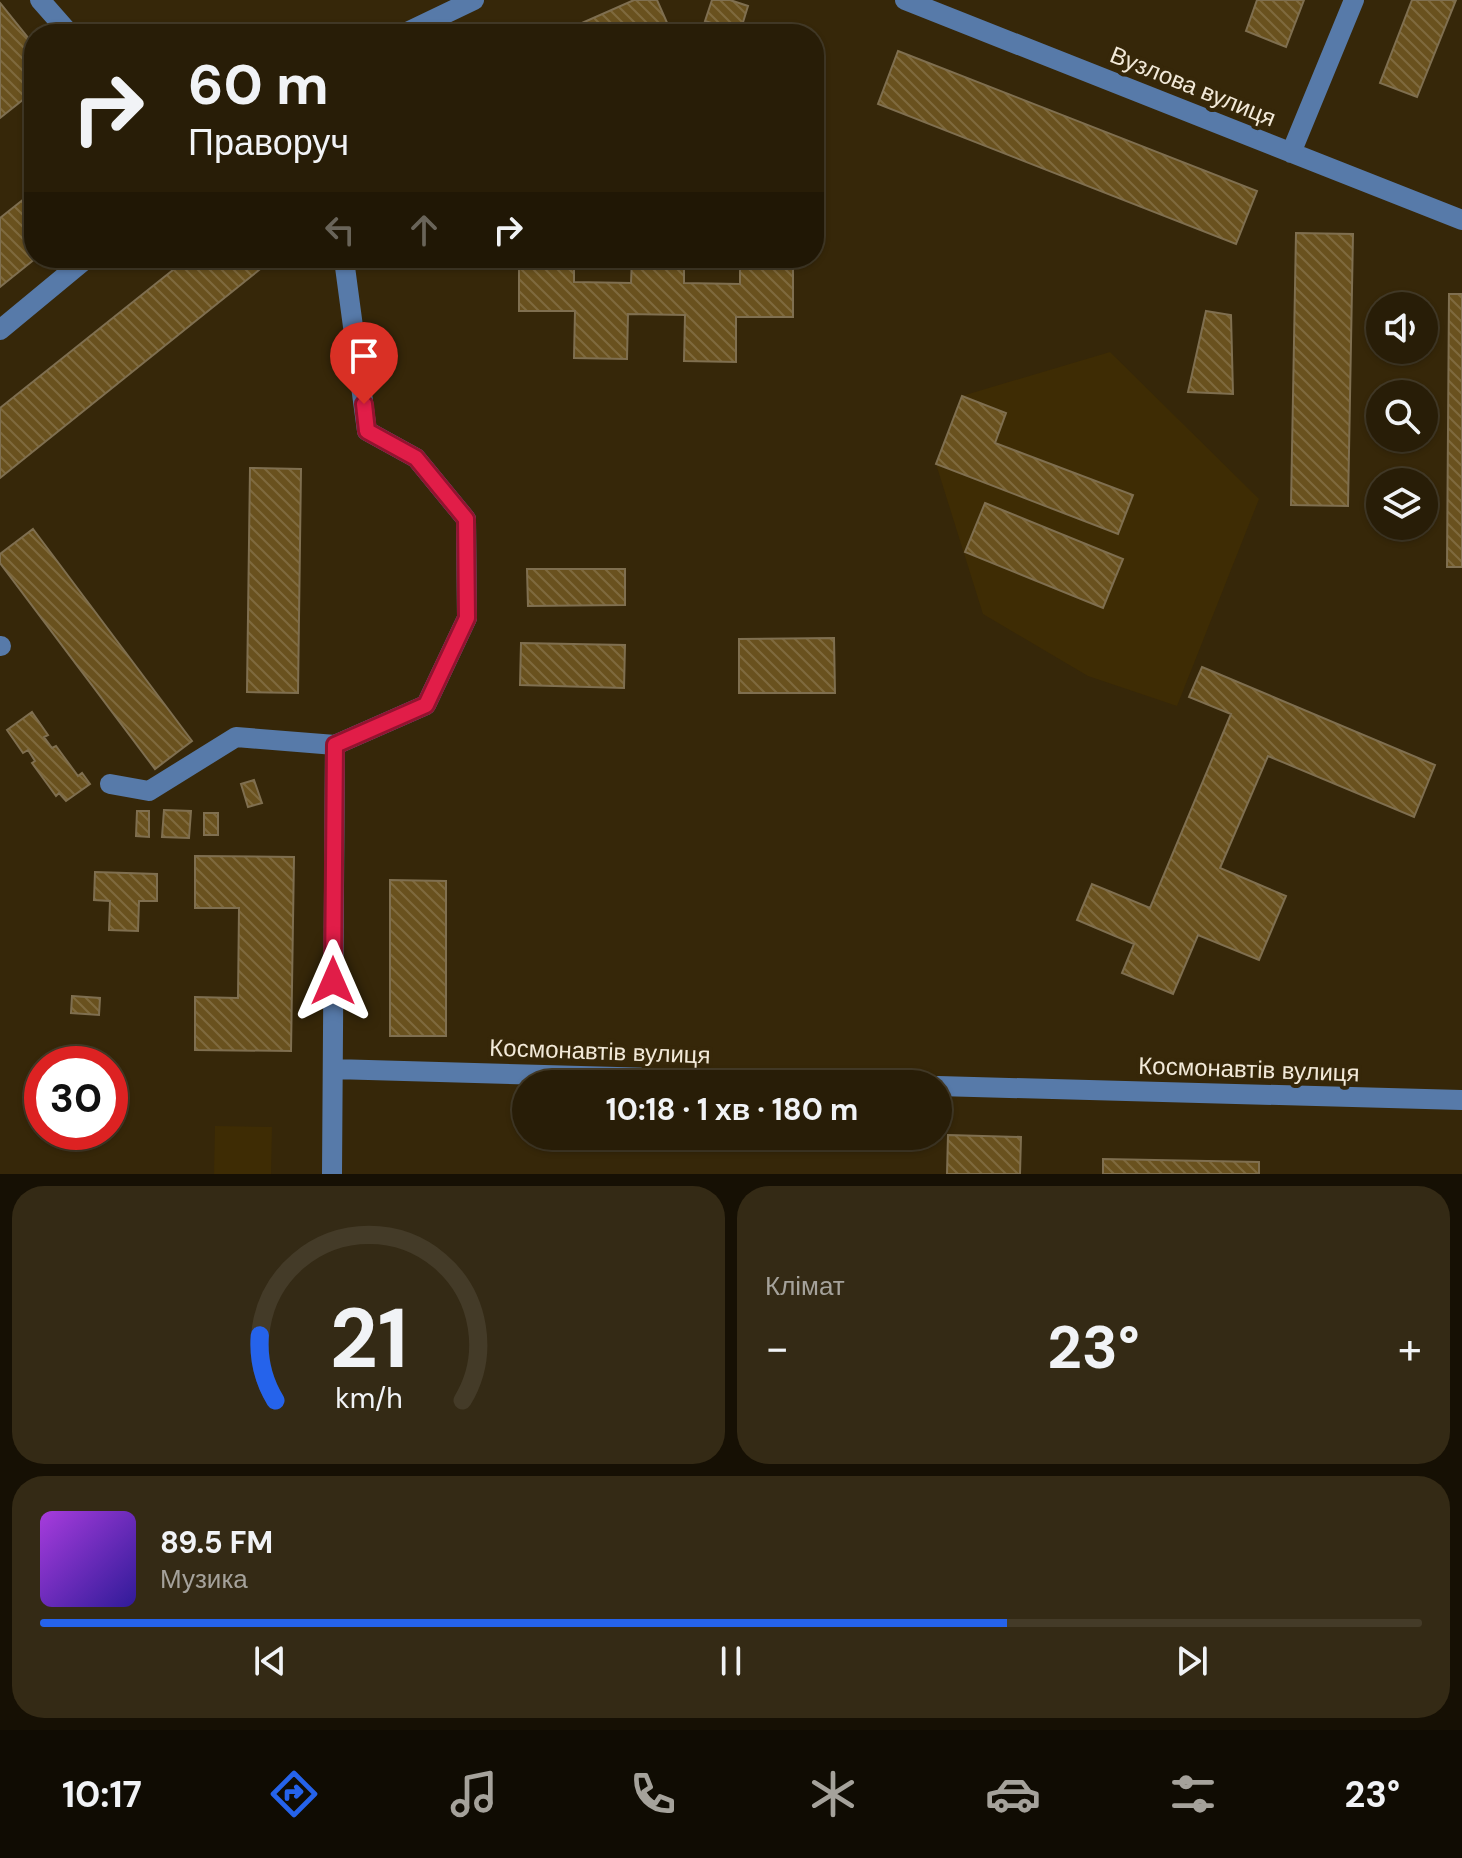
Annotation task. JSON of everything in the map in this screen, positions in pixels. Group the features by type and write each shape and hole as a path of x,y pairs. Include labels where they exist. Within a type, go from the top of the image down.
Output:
{"street":[{"path":"40,0 61,24"},
{"path":"424,24 474,0"},
{"name":"Вузлова вулиця","path":"905,0 1462,220"},
{"path":"1291,153 1354,0"},
{"path":"0,330 75,268"},
{"path":"110,784 149,791 236,737 335,745 426,705 467,618 466,519 416,458 367,431 345,268"},
{"path":"332,1174 335,745"},
{"name":"Космонавтів вулиця","path":"333,1069 512,1074"},
{"name":"Космонавтів вулиця","path":"952,1086 1462,1100"}],"shaded area":[{"path":"1110,352 1259,499 1177,706 1088,676 983,614 936,464 962,396"},
{"path":"215,1126 272,1127 271,1174 214,1174"}],"building":[{"path":"634,0 657,0 668,24 580,24"},
{"path":"712,0 730,0 748,6 742,24 705,21"},
{"path":"1257,0 1304,0 1286,47 1246,31"},
{"path":"1412,0 1456,0 1417,97 1380,83"},
{"path":"0,3 24,33 24,99 0,118"},
{"path":"898,51 1257,191 1236,244 878,104"},
{"path":"24,199 24,268 0,287 0,218"},
{"path":"1296,233 1353,234 1348,506 1291,505"},
{"path":"175,268 262,268 0,478 0,408"},
{"path":"519,268 574,268 574,282 631,283 632,268 684,268 684,283 740,284 740,268 793,268 793,317 736,317 736,362 684,361 685,315 628,314 627,359 574,358 575,311 519,311"},
{"path":"1449,294 1462,294 1462,567 1447,567"},
{"path":"1206,311 1231,315 1233,394 1188,392"},
{"path":"962,396 1006,413 995,443 1133,495 1118,534 936,464"},
{"path":"250,468 301,469 298,693 247,692"},
{"path":"985,503 1123,559 1103,608 965,552"},
{"path":"33,529 192,741 155,769 0,563 0,554"},
{"path":"527,569 625,569 625,605 528,606"},
{"path":"834,638 835,693 739,693 739,639"},
{"path":"521,643 625,645 624,688 520,685"},
{"path":"1202,667 1435,765 1414,817 1268,756 1220,868 1286,896 1259,960 1198,935 1173,994 1122,973 1134,944 1077,920 1092,884 1150,908 1231,714 1189,697"},
{"path":"32,712 48,735 44,737 52,748 56,746 78,776 82,773 90,784 66,801 59,793 56,796 32,763 35,761 28,750 23,753 7,730"},
{"path":"254,780 262,803 248,807 241,784"},
{"path":"164,810 191,811 189,838 162,837"},
{"path":"137,811 149,811 149,837 136,836"},
{"path":"204,813 218,813 218,835 204,835"},
{"path":"195,856 294,857 291,1051 195,1050 195,997 238,998 239,908 195,908"},
{"path":"95,872 157,874 157,901 139,901 138,931 109,930 110,901 94,900"},
{"path":"390,880 446,881 446,1036 390,1036"},
{"path":"72,996 100,998 99,1015 71,1013"},
{"path":"952,1135 1021,1137 1020,1174 947,1174 948,1150 952,1150"},
{"path":"1103,1159 1259,1162 1259,1174 1103,1174"}],"route":[{"path":"333,981 335,745 426,705 467,618 466,519 416,458 367,431 364,404"}]}
